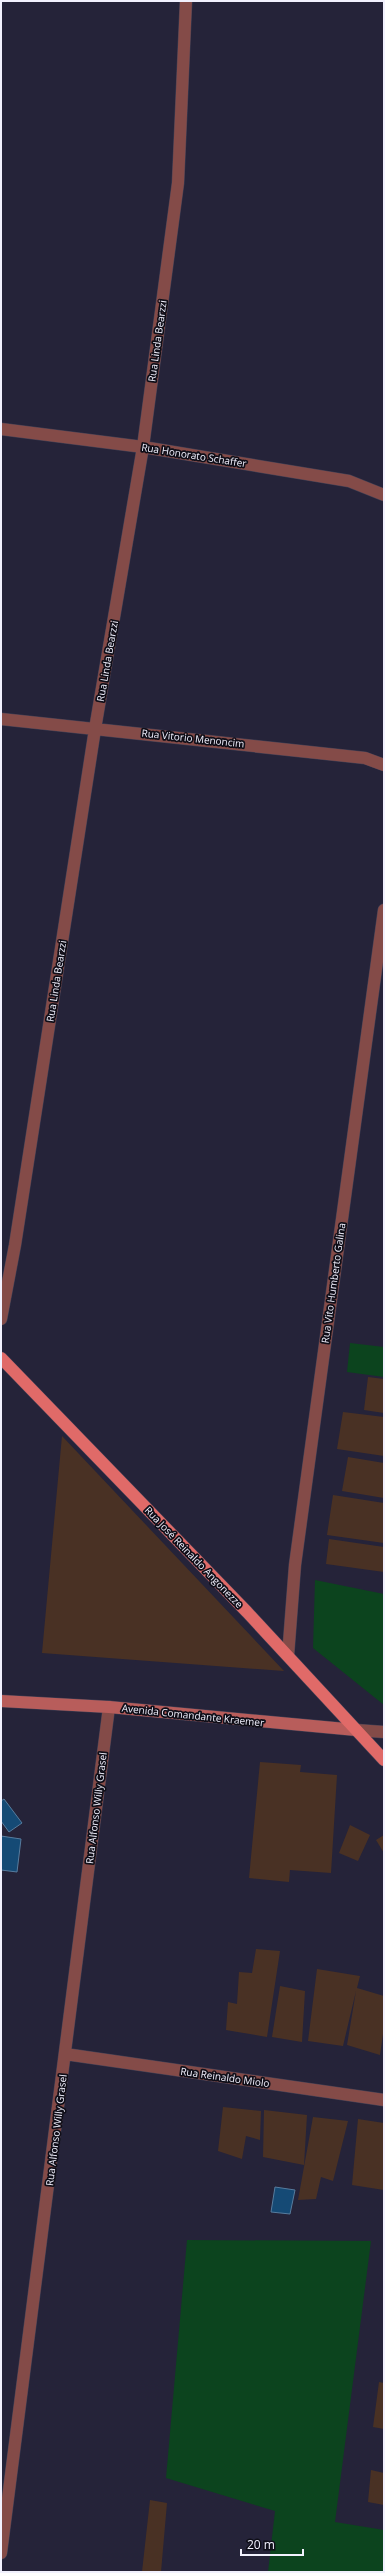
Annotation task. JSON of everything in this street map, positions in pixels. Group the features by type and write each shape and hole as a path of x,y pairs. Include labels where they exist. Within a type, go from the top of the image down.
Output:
{"main road":[{"name":"Rua José Reinaldo Angonezze","path":"1,1358 288,1656 384,1760"},
{"name":"Avenida Comandante Kraemer","path":"1,1701 109,1706 356,1730"}],"street":[{"name":"Rua Linda Bearzzi","path":"1,1318 15,1245 95,729 143,446 178,182 186,1"},
{"name":"Rua Honorato Schaffer","path":"1,429 143,446 350,481 384,495"},
{"name":"Rua Vitorio Menoncim","path":"1,719 365,758 384,765"},
{"name":"Rua Vito Humberto Galina","path":"288,1656 295,1565 384,910"},
{"name":"Rua Alfonso Willy Grasel","path":"1,2553 109,1706"},
{"name":"Avenida Comandante Kraemer","path":"356,1730 384,1732"},
{"name":"Rua Reinaldo Miolo","path":"65,2054 384,2100"}],"green space":[{"path":"350,1343 384,1347 384,1377 347,1372"},
{"path":"315,1580 384,1594 384,1705 313,1648"},
{"path":"187,2240 371,2241 335,2522 384,2530 384,2572 268,2572 275,2511 166,2478"}],"water":[{"path":"4,1799 22,1823 9,1832 1,1821 1,1801"},
{"path":"1,1836 21,1839 17,1872 1,1870"},
{"path":"275,2187 295,2190 290,2214 271,2212"}],"building":[{"path":"368,1377 384,1379 384,1413 364,1410"},
{"path":"343,1412 384,1417 384,1456 337,1449"},
{"path":"62,1436 284,1671 42,1653"},
{"path":"348,1457 384,1463 384,1498 342,1491"},
{"path":"333,1495 384,1503 384,1543 327,1535"},
{"path":"329,1539 384,1547 384,1572 326,1564"},
{"path":"260,1762 301,1765 300,1772 337,1775 331,1873 290,1870 289,1882 249,1878"},
{"path":"350,1825 370,1835 358,1861 339,1853"},
{"path":"384,1835 384,1853 376,1840"},
{"path":"256,1949 280,1951 267,2037 226,2030 228,2002 237,2004 239,1972 252,1973"},
{"path":"317,1969 360,1976 357,1988 384,1996 384,2027 380,2055 347,2045 356,1991 343,2046 308,2041"},
{"path":"280,1986 305,1991 302,2042 272,2037"},
{"path":"223,2107 261,2111 260,2140 246,2136 242,2159 218,2151"},
{"path":"264,2110 307,2115 304,2165 263,2157"},
{"path":"313,2117 348,2121 333,2181 321,2177 316,2199 298,2200"},
{"path":"358,2119 384,2123 384,2190 352,2185"},
{"path":"379,2382 384,2383 384,2429 373,2427"},
{"path":"371,2470 384,2473 384,2505 368,2502"},
{"path":"150,2500 167,2503 161,2572 142,2572"}]}
